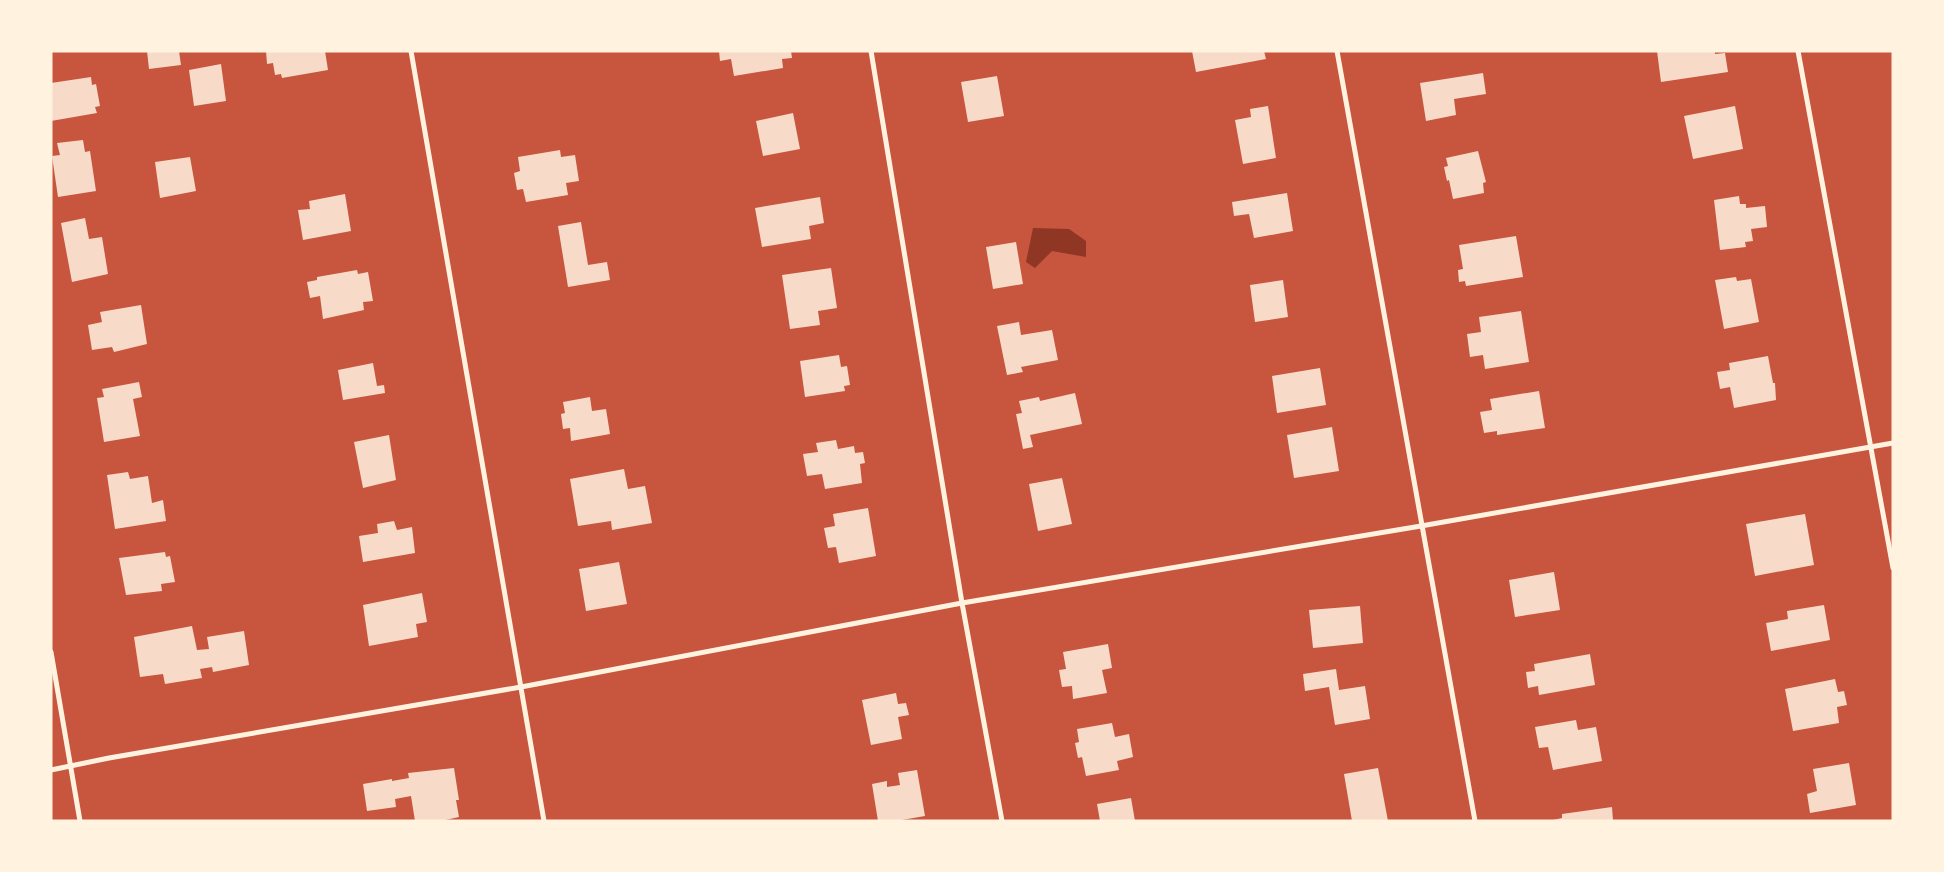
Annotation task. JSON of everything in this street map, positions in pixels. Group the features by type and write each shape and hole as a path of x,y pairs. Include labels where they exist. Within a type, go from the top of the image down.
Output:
{"street":[{"path":"411,51 544,821"},
{"path":"871,51 962,603 1002,821"},
{"path":"1337,51 1475,821"},
{"path":"1798,51 1893,568"},
{"path":"51,770 521,687 962,603 1421,526 1893,443"},
{"path":"51,652 80,821"}],"shaded area":[{"path":"1033,228 1069,229 1086,241 1086,257 1052,251 1035,268 1026,262"}],"building":[{"path":"147,51 179,51 181,65 149,69"},
{"path":"266,51 325,51 328,70 282,78 281,74 275,75 273,63 267,64"},
{"path":"719,51 791,51 792,58 782,59 783,68 734,76 731,59 720,61"},
{"path":"1192,51 1264,51 1266,59 1196,72"},
{"path":"1657,51 1715,51 1715,54 1725,53 1728,72 1661,82"},
{"path":"221,64 226,101 194,106 189,70"},
{"path":"1483,73 1486,94 1454,99 1456,115 1426,121 1420,83"},
{"path":"997,76 1004,116 968,122 961,82"},
{"path":"91,77 92,85 96,84 100,106 95,107 97,113 51,121 51,83"},
{"path":"1268,106 1276,158 1243,164 1235,120 1251,117 1250,109"},
{"path":"1735,106 1743,149 1693,159 1684,116"},
{"path":"793,113 800,149 763,156 756,121"},
{"path":"83,140 85,152 90,151 96,191 58,197 52,156 60,155 57,143"},
{"path":"560,150 561,157 575,155 579,181 566,183 568,195 526,202 523,189 517,190 514,173 520,171 518,157"},
{"path":"1478,151 1486,182 1483,183 1484,193 1453,199 1444,167 1448,166 1446,158"},
{"path":"190,157 196,191 160,198 155,162"},
{"path":"1287,193 1293,231 1254,238 1249,214 1234,216 1232,202"},
{"path":"345,194 351,231 303,240 298,210 310,209 309,201"},
{"path":"1739,196 1740,204 1746,204 1746,208 1765,206 1767,227 1751,229 1753,241 1745,242 1746,247 1720,250 1714,200"},
{"path":"820,197 824,223 809,226 811,239 762,247 755,208"},
{"path":"85,218 89,239 102,237 108,274 72,282 61,223"},
{"path":"581,222 588,265 607,262 610,280 568,287 558,226"},
{"path":"1516,236 1523,277 1466,286 1465,281 1459,282 1458,270 1463,269 1459,245"},
{"path":"1016,242 1023,284 993,289 986,247"},
{"path":"831,268 837,308 818,311 820,325 790,329 782,275"},
{"path":"357,270 358,274 368,272 373,301 363,302 364,310 323,319 320,296 310,298 307,282 317,280 317,277"},
{"path":"1736,277 1737,281 1751,279 1759,322 1724,329 1715,280"},
{"path":"1283,280 1288,317 1255,322 1250,285"},
{"path":"141,305 147,344 114,352 112,347 92,350 88,325 102,322 100,312"},
{"path":"1521,311 1529,362 1485,369 1483,355 1470,357 1467,334 1481,332 1479,317"},
{"path":"1019,322 1021,335 1052,330 1058,360 1021,367 1023,372 1007,375 997,326"},
{"path":"839,355 841,367 847,366 850,385 844,386 845,391 805,397 800,361"},
{"path":"1768,356 1773,383 1775,383 1776,400 1734,408 1730,387 1720,389 1717,372 1730,370 1729,363"},
{"path":"373,363 377,386 384,385 385,393 343,400 338,370"},
{"path":"1320,368 1326,405 1277,413 1272,376"},
{"path":"139,382 142,397 133,399 140,436 104,442 97,398 104,397 102,389"},
{"path":"1539,391 1545,428 1497,435 1497,431 1484,433 1480,412 1492,410 1490,399"},
{"path":"1075,393 1082,424 1030,435 1033,447 1023,449 1016,414 1022,413 1019,401 1039,397 1040,401"},
{"path":"590,397 592,411 606,409 610,434 571,441 570,428 563,429 561,414 565,413 563,402"},
{"path":"1332,427 1339,471 1294,478 1287,435"},
{"path":"389,435 396,480 363,488 354,442"},
{"path":"836,440 838,449 854,446 855,453 863,452 865,463 860,464 862,483 825,489 822,474 807,476 803,454 818,452 816,443"},
{"path":"624,469 628,489 645,486 652,523 612,530 611,521 578,526 570,479"},
{"path":"128,472 130,479 148,476 152,503 163,500 166,521 115,529 107,475"},
{"path":"1062,478 1072,524 1038,531 1029,484"},
{"path":"868,508 876,556 839,563 836,547 828,548 824,528 835,526 833,514"},
{"path":"1805,514 1814,565 1755,576 1746,524"},
{"path":"394,521 397,530 412,527 415,553 363,562 359,536 378,533 377,524"},
{"path":"165,552 166,557 170,556 175,582 161,584 162,591 126,595 119,558"},
{"path":"619,562 627,604 586,611 579,569"},
{"path":"1554,572 1560,610 1515,617 1509,580"},
{"path":"422,593 427,622 416,624 418,637 369,646 363,605"},
{"path":"1824,605 1830,640 1771,651 1766,623 1788,619 1787,611"},
{"path":"1360,606 1363,643 1313,648 1309,610"},
{"path":"192,626 197,650 209,649 207,637 244,631 249,665 213,672 212,667 200,669 202,678 165,684 163,674 140,677 134,637"},
{"path":"1108,644 1112,668 1102,670 1107,693 1073,699 1072,686 1062,687 1059,670 1066,669 1063,652"},
{"path":"1590,654 1595,685 1539,695 1538,686 1528,688 1526,672 1535,671 1534,664"},
{"path":"1336,669 1339,690 1365,686 1370,719 1335,725 1329,687 1305,691 1303,674"},
{"path":"1835,679 1838,692 1844,691 1847,705 1837,707 1839,723 1793,731 1785,689"},
{"path":"896,693 898,704 906,703 909,715 898,717 902,739 871,745 862,700"},
{"path":"1576,720 1578,730 1596,727 1602,761 1553,770 1548,747 1539,748 1535,727"},
{"path":"1112,723 1115,737 1129,734 1133,757 1117,761 1119,770 1086,776 1082,757 1078,758 1075,743 1079,742 1077,729"},
{"path":"1849,763 1856,805 1810,813 1807,794 1817,791 1813,769"},
{"path":"454,768 459,800 456,800 459,817 441,821 415,821 411,796 395,799 396,807 367,811 363,784 409,778 408,773"},
{"path":"1378,768 1388,821 1352,821 1344,774"},
{"path":"917,770 925,816 896,821 878,821 872,784 887,781 887,787 900,785 898,773"},
{"path":"1131,798 1135,821 1100,821 1097,804"},
{"path":"1612,807 1613,821 1549,821 1562,818 1562,814"}]}
